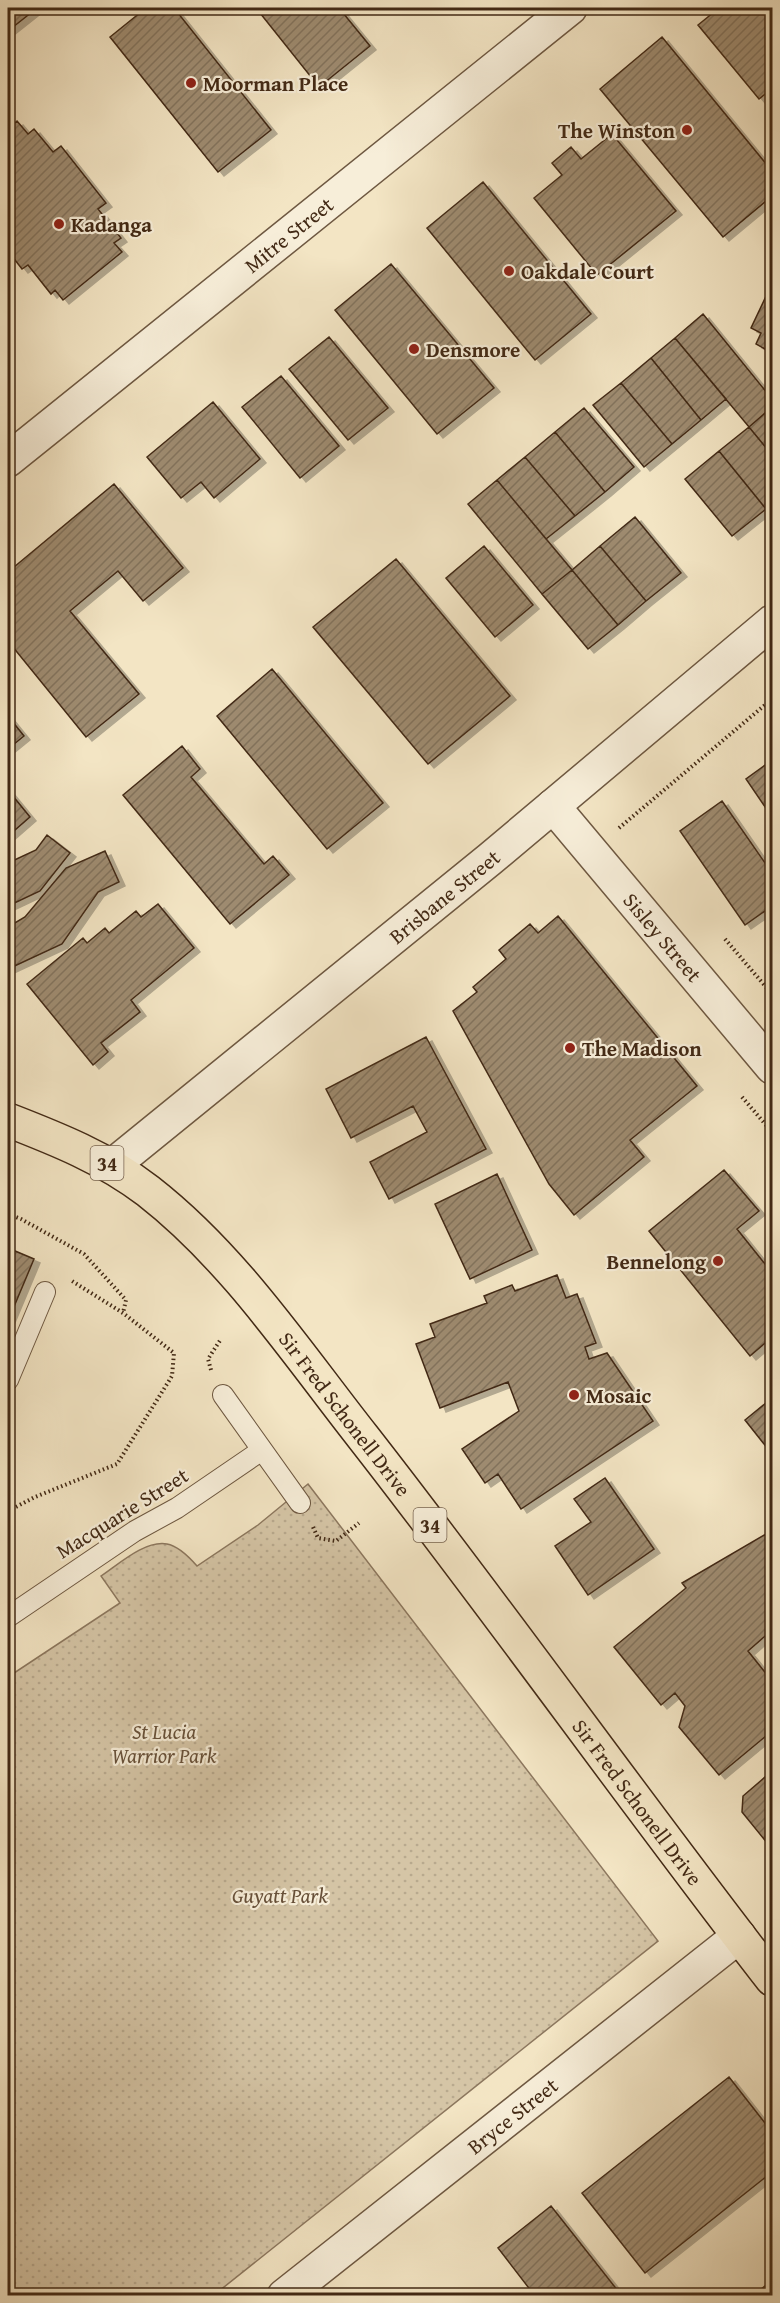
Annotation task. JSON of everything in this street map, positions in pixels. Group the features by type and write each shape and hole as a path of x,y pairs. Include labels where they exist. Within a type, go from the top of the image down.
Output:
{"main road":[{"name":"Sir Fred Schonell Drive","path":"8,1120 75,1146 112,1166 184,1221 215,1251 386,1466 772,1979"}],"street":[{"name":"Mitre Street","path":"8,460 570,8"},
{"name":"Brisbane Street","path":"112,1166 553,806 772,621"},
{"name":"Sisley Street","path":"553,806 772,1068"},
{"name":"Bryce Street","path":"284,2295 739,1936"}],"lane":[{"path":"8,1380 45,1292"},
{"path":"223,1395 300,1503"},
{"name":"Macquarie Street","path":"8,1617 127,1536 177,1508 262,1450"}],"path":[{"path":"628,821 772,699"},
{"path":"725,939 772,994"},
{"path":"742,1097 772,1132"},
{"path":"8,1214 84,1254 126,1300 123,1313"},
{"path":"8,1511 35,1497 117,1464 172,1376 174,1353 123,1313 67,1278"},
{"path":"300,1503 318,1538 336,1541 359,1523"}],"green space":[{"name":"Guyatt Park","path":"308,1484 658,1941 214,2295 8,2296 8,1677 120,1603 101,1576 132,1554 150,1546 167,1544 180,1550 197,1566 258,1525"}],"building":[{"path":"8,8 37,8 8,31"},
{"name":"Moorman Place","path":"146,8 174,8 271,130 218,172 110,37"},
{"path":"256,8 339,8 370,46 319,87"},
{"path":"719,8 772,8 772,95 769,91 759,99 698,25"},
{"name":"The Winston","path":"662,37 772,171 772,196 723,237 600,89"},
{"name":"Kadanga","path":"17,121 28,134 34,129 53,152 61,146 106,203 98,209 121,238 114,243 122,252 63,300 55,290 51,294 28,265 22,269 8,251 8,129"},
{"path":"612,134 676,211 597,275 534,198 562,175 552,163 571,147 581,159"},
{"name":"Oakdale Court","path":"483,182 591,314 535,360 427,228"},
{"name":"Densmore","path":"391,264 494,388 437,434 335,310"},
{"path":"768,292 772,294 772,353 756,344 761,333 751,328"},
{"path":"703,314 772,399 772,407 749,427 675,338"},
{"path":"329,337 388,408 348,440 289,369"},
{"path":"675,338 726,399 701,420 651,358"},
{"path":"651,358 701,420 672,444 621,383"},
{"path":"281,376 339,446 300,478 242,407"},
{"path":"621,383 672,444 644,467 593,405"},
{"path":"213,402 260,459 214,498 201,482 181,498 147,457"},
{"path":"772,407 772,455 749,427"},
{"path":"584,408 634,467 605,492 555,432"},
{"path":"749,427 772,455 772,504 766,509 719,451"},
{"path":"555,432 605,492 575,516 525,457"},
{"path":"719,451 766,509 732,536 685,479"},
{"path":"525,457 575,516 546,539 497,480"},
{"path":"497,480 572,570 542,594 468,504"},
{"path":"114,484 183,568 143,601 118,571 70,611 139,694 86,737 8,641 8,572"},
{"path":"635,517 681,573 646,601 600,546"},
{"path":"484,546 533,605 495,637 446,578"},
{"path":"600,546 646,601 618,625 572,570"},
{"path":"396,559 510,696 428,764 313,627"},
{"path":"572,570 618,625 588,649 542,594"},
{"path":"272,669 383,803 327,849 217,716"},
{"path":"8,716 24,736 8,749"},
{"path":"182,746 200,769 191,777 264,864 273,856 289,875 230,924 123,795"},
{"path":"772,760 772,817 746,779"},
{"path":"8,790 30,817 8,836"},
{"path":"722,801 772,873 772,906 745,925 680,831"},
{"path":"47,835 70,853 40,891 8,906 8,863 36,850"},
{"path":"105,851 119,882 98,892 62,944 8,969 8,927 25,917 66,868"},
{"path":"158,904 194,948 131,1000 140,1012 101,1043 108,1052 93,1065 27,984 83,938 87,943 105,928 109,933 136,911 141,917"},
{"name":"The Madison","path":"558,916 697,1086 630,1140 644,1157 574,1215 549,1184 453,1011 477,992 473,987 506,959 499,950 530,924 538,933"},
{"path":"426,1037 486,1149 389,1199 370,1162 427,1132 413,1106 351,1138 326,1089"},
{"name":"Bennelong","path":"724,1170 759,1211 737,1229 765,1264 772,1258 772,1337 750,1356 649,1231"},
{"path":"497,1174 532,1250 470,1279 435,1204"},
{"path":"8,1248 34,1259 8,1321"},
{"name":"Mosaic","path":"557,1275 566,1298 577,1294 596,1343 585,1347 589,1359 607,1353 653,1421 521,1509 498,1474 485,1483 462,1449 519,1411 508,1382 440,1408 416,1344 435,1337 430,1324 487,1303 484,1296 512,1285 515,1291"},
{"path":"772,1398 772,1454 745,1420"},
{"path":"605,1478 654,1549 588,1595 555,1546 591,1522 574,1499"},
{"path":"766,1534 772,1542 772,1630 748,1651 772,1681 772,1731 719,1775 679,1727 685,1706 675,1693 661,1705 614,1647 686,1588 682,1583"},
{"path":"772,1771 772,1849 742,1812 743,1796"},
{"path":"729,2077 772,2132 772,2172 645,2273 582,2193"},
{"path":"551,2206 622,2296 535,2296 498,2248"},
{"path":"772,2280 772,2296 753,2296"}],"place":[{"name":"Moorman Place","path":"191,83"},
{"name":"The Winston","path":"687,130"},
{"name":"Kadanga","path":"59,224"},
{"name":"Oakdale Court","path":"509,271"},
{"name":"Densmore","path":"414,349"},
{"name":"The Madison","path":"570,1048"},
{"name":"Bennelong","path":"718,1261"},
{"name":"Mosaic","path":"574,1395"}],"park label":[{"name":"St Lucia Warrior Park","path":"164,1743"}]}
